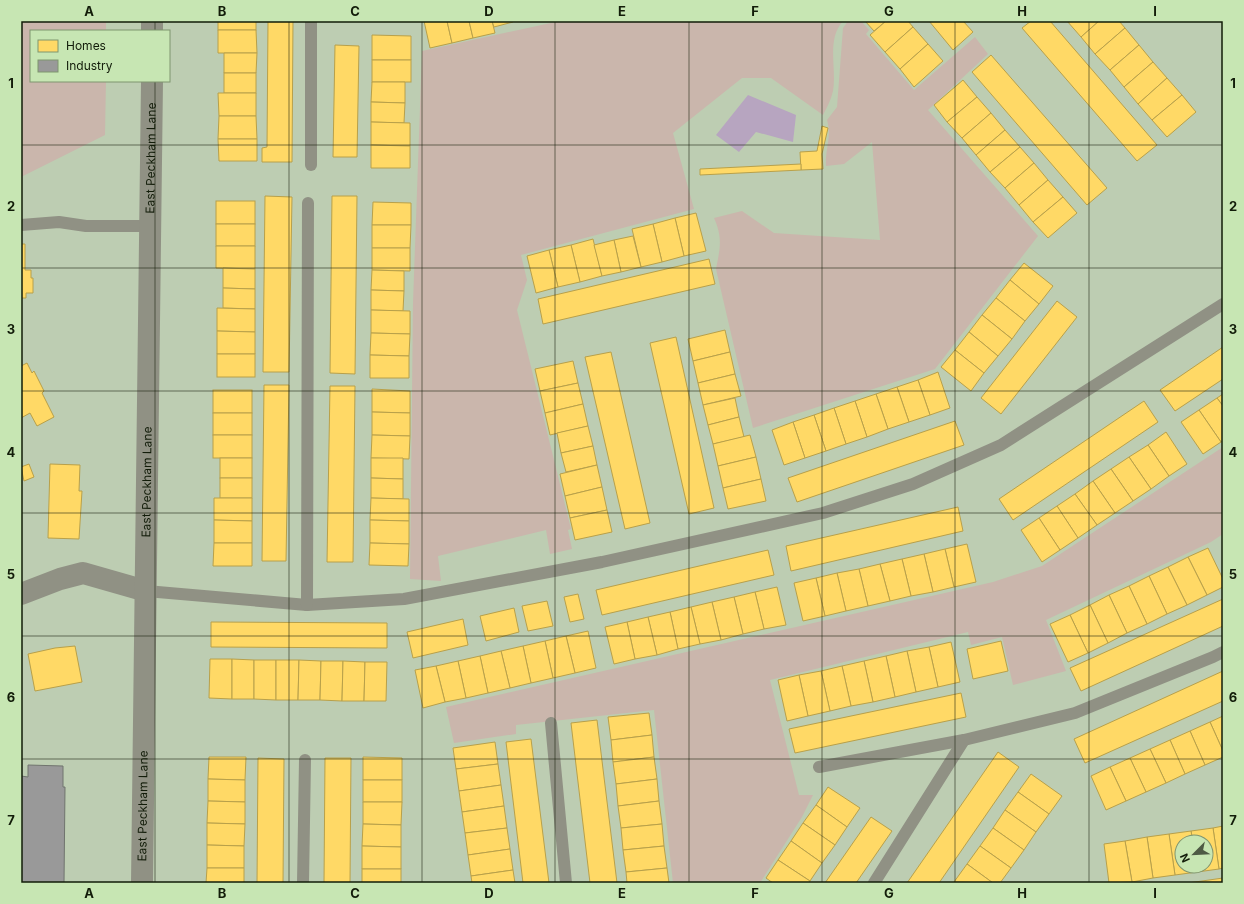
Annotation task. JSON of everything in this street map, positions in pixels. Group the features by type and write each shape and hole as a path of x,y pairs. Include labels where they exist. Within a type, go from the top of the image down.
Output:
{"street":[{"name":"East Peckham Lane","path":"142,883 152,82"},
{"path":"21,594 60,579 83,573 146,591"}],"lane":[{"path":"311,21 311,165"},
{"path":"307,605 308,203"},
{"path":"21,225 59,222 86,226 150,226"},
{"path":"146,591 307,605 404,599 602,562 823,513 913,484 1001,445 1223,304"},
{"path":"819,767 964,740 1075,713 1213,658 1223,652"},
{"path":"551,723 566,883"},
{"path":"874,883 964,740"},
{"path":"303,883 305,760"}],"shaded area":[{"path":"21,21 106,21 106,30 30,30 30,82 106,82 105,135 21,177"},
{"path":"560,21 843,21 838,29 833,45 833,91 823,115 771,78 742,78 673,133 694,209 521,255 527,280 517,310 571,529 568,530 572,549 550,554 546,530 438,556 441,581 410,579 413,303 422,51"},
{"path":"848,21 861,21 869,30 866,34 914,90 975,37 988,54 928,110 1038,236 935,369 753,428 716,269 720,238 714,218 742,211 774,233 880,240 872,142 844,164 826,166 826,154 829,137 827,120 837,107 843,28"},
{"path":"748,95 796,115 793,142 756,132 739,152 716,135"},
{"path":"1223,447 1223,534 1211,542 1046,620 1066,671 1013,685 1002,637 971,645 968,632 770,680 799,795 813,795 802,817 760,883 673,883 654,710 516,725 516,734 454,743 446,707 993,582 1042,566"}],"building: Homes":[{"path":"218,21 256,21 256,30 218,30"},
{"path":"268,21 293,21 292,162 262,162 262,148 267,147"},
{"path":"424,21 447,21 452,43 430,48"},
{"path":"447,21 469,21 473,38 452,43"},
{"path":"469,21 492,21 495,33 473,38"},
{"path":"492,21 513,21 513,22 494,27"},
{"path":"865,21 886,21 874,31"},
{"path":"886,21 908,21 913,27 885,52 870,35"},
{"path":"929,21 963,21 973,32 953,50"},
{"path":"1031,21 1050,21 1157,145 1137,161 1022,28"},
{"path":"1067,21 1099,21 1081,37"},
{"path":"1099,21 1119,21 1125,28 1095,54 1081,37"},
{"path":"913,27 928,44 900,69 885,52"},
{"path":"1125,28 1139,45 1110,70 1095,54"},
{"path":"218,30 256,30 257,53 218,53"},
{"path":"372,35 411,36 411,60 372,60"},
{"path":"928,44 943,61 914,87 900,69"},
{"path":"335,45 359,46 357,157 333,157"},
{"path":"1139,45 1153,62 1124,87 1110,70"},
{"path":"224,53 257,53 256,73 224,73"},
{"path":"991,55 1107,188 1087,205 972,72"},
{"path":"372,60 411,60 411,82 372,82"},
{"path":"1153,62 1167,78 1138,104 1124,87"},
{"path":"224,73 256,73 256,93 224,93"},
{"path":"1167,78 1182,95 1152,120 1138,104"},
{"path":"963,80 977,97 947,122 934,105"},
{"path":"372,82 405,82 405,103 371,102"},
{"path":"218,93 256,93 256,116 219,116"},
{"path":"1182,95 1196,112 1167,137 1152,120"},
{"path":"977,97 991,113 962,138 947,122"},
{"path":"371,102 405,103 404,123 371,122"},
{"path":"991,113 1005,130 976,155 962,138"},
{"path":"219,116 256,116 257,139 218,139"},
{"path":"371,122 410,123 410,146 371,145"},
{"path":"822,126 828,128 822,154 823,169 801,170 800,152 817,151"},
{"path":"1005,130 1020,147 990,172 976,155"},
{"path":"218,139 257,139 257,161 219,161"},
{"path":"371,145 410,146 410,168 371,168"},
{"path":"1020,147 1034,163 1005,188 990,172"},
{"path":"1034,163 1048,180 1019,205 1005,188"},
{"path":"801,164 801,170 700,175 700,169"},
{"path":"1048,180 1063,197 1033,222 1019,205"},
{"path":"265,196 292,197 289,372 263,372"},
{"path":"332,196 357,196 355,374 330,373"},
{"path":"1063,197 1077,213 1048,238 1033,222"},
{"path":"216,201 255,201 255,224 216,224"},
{"path":"373,202 411,203 411,225 372,225"},
{"path":"696,213 706,251 684,256 675,218"},
{"path":"675,218 684,256 662,262 653,224"},
{"path":"216,224 255,224 255,246 216,246"},
{"path":"653,224 662,262 641,267 632,229"},
{"path":"372,225 411,225 410,248 372,248"},
{"path":"633,236 641,267 621,272 614,240"},
{"path":"593,239 602,276 580,282 571,245"},
{"path":"614,240 621,272 602,276 594,245"},
{"path":"21,244 25,244 25,270 31,270 31,278 33,278 33,293 26,293 26,298 21,298"},
{"path":"571,245 580,282 558,287 549,250"},
{"path":"216,246 255,246 255,269 216,268"},
{"path":"372,248 410,248 410,271 372,270"},
{"path":"549,250 558,287 536,293 527,256"},
{"path":"709,259 715,284 543,324 538,299"},
{"path":"1024,263 1053,286 1039,304 1010,280"},
{"path":"223,268 255,269 255,289 223,288"},
{"path":"372,270 404,271 404,291 371,290"},
{"path":"1010,280 1039,304 1025,321 996,298"},
{"path":"223,288 255,289 255,309 223,308"},
{"path":"371,290 404,291 403,311 371,310"},
{"path":"996,298 1025,321 1012,339 982,315"},
{"path":"1057,301 1077,317 1001,414 981,398"},
{"path":"217,308 255,309 255,332 217,331"},
{"path":"371,310 410,311 410,334 371,333"},
{"path":"982,315 1012,339 998,356 969,332"},
{"path":"725,330 730,352 693,361 688,339"},
{"path":"217,331 255,332 255,354 217,354"},
{"path":"969,332 998,356 984,373 955,350"},
{"path":"371,333 410,334 409,356 370,355"},
{"path":"676,337 714,508 689,514 650,343"},
{"path":"1223,347 1223,379 1175,411 1160,390"},
{"path":"955,350 984,373 971,391 941,367"},
{"path":"611,352 650,523 625,529 585,357"},
{"path":"730,352 735,374 698,383 693,361"},
{"path":"217,354 255,354 255,377 217,377"},
{"path":"370,355 409,356 409,378 370,378"},
{"path":"573,361 578,383 540,391 535,369"},
{"path":"27,363 32,373 34,371 44,391 42,393 54,417 37,426 30,413 21,418 21,366"},
{"path":"938,372 950,408 930,415 918,380"},
{"path":"735,374 741,396 703,405 698,383"},
{"path":"918,380 930,415 909,422 897,387"},
{"path":"578,383 583,404 545,413 540,391"},
{"path":"264,385 289,385 286,561 262,561"},
{"path":"330,386 355,386 353,562 327,562"},
{"path":"897,387 909,422 888,429 876,394"},
{"path":"372,389 410,391 410,413 372,412"},
{"path":"213,390 252,390 252,413 213,413"},
{"path":"876,394 888,429 867,437 855,401"},
{"path":"1223,394 1223,406 1217,398"},
{"path":"735,398 739,417 708,425 703,405"},
{"path":"1217,398 1223,406 1223,441 1221,442 1199,410"},
{"path":"855,401 867,437 846,444 834,408"},
{"path":"1144,401 1158,422 1013,520 999,499"},
{"path":"583,404 588,426 550,435 545,413"},
{"path":"834,408 846,444 826,451 814,415"},
{"path":"1199,410 1221,442 1203,454 1181,422"},
{"path":"372,412 410,413 410,436 372,435"},
{"path":"213,413 252,413 252,435 213,435"},
{"path":"814,415 826,451 805,458 793,422"},
{"path":"739,417 744,437 713,444 708,425"},
{"path":"955,421 964,445 797,502 788,478"},
{"path":"793,422 805,458 784,465 772,430"},
{"path":"588,426 593,446 561,453 557,433"},
{"path":"1166,432 1187,464 1169,476 1148,445"},
{"path":"213,435 252,435 252,458 213,458"},
{"path":"372,435 410,436 409,459 371,458"},
{"path":"750,435 756,457 718,466 713,444"},
{"path":"1148,445 1169,476 1151,489 1129,457"},
{"path":"593,446 597,465 566,472 561,453"},
{"path":"756,457 761,479 723,488 718,466"},
{"path":"1129,457 1151,489 1133,501 1111,469"},
{"path":"220,458 252,458 252,478 220,478"},
{"path":"371,458 403,458 403,479 371,478"},
{"path":"29,464 34,477 24,481 21,467"},
{"path":"50,464 80,465 79,491 82,491 79,539 48,538"},
{"path":"597,465 602,487 565,496 560,474"},
{"path":"1111,469 1133,501 1115,513 1093,481"},
{"path":"220,478 252,478 252,498 220,498"},
{"path":"371,478 403,479 403,499 371,498"},
{"path":"761,479 766,501 728,509 723,488"},
{"path":"1093,481 1115,513 1097,525 1075,494"},
{"path":"602,487 607,510 570,518 565,496"},
{"path":"1075,494 1097,525 1078,538 1057,506"},
{"path":"214,498 252,498 252,521 214,520"},
{"path":"371,498 409,499 409,521 370,520"},
{"path":"1057,506 1078,538 1060,550 1039,518"},
{"path":"958,507 963,531 791,571 786,546"},
{"path":"607,510 612,532 575,540 570,518"},
{"path":"1039,518 1060,550 1042,562 1021,530"},
{"path":"214,520 252,521 252,543 214,543"},
{"path":"370,520 409,521 409,544 370,543"},
{"path":"214,543 252,543 252,566 213,566"},
{"path":"370,543 409,544 408,566 369,565"},
{"path":"967,544 976,582 954,587 945,549"},
{"path":"1208,548 1223,579 1223,587 1207,595 1188,557"},
{"path":"945,549 954,587 933,592 924,554"},
{"path":"768,550 774,575 602,615 596,590"},
{"path":"924,554 933,592 911,596 902,559"},
{"path":"1188,557 1207,595 1187,605 1168,567"},
{"path":"902,559 911,596 890,601 880,564"},
{"path":"880,564 890,601 868,606 859,569"},
{"path":"1168,567 1187,605 1167,614 1149,576"},
{"path":"859,569 868,606 846,611 837,573"},
{"path":"837,573 846,611 825,616 816,578"},
{"path":"1149,576 1167,614 1147,624 1129,586"},
{"path":"816,578 825,616 803,621 794,583"},
{"path":"1129,586 1147,624 1127,633 1109,595"},
{"path":"777,587 786,625 764,629 755,592"},
{"path":"755,592 764,629 743,634 734,597"},
{"path":"578,594 584,619 570,622 564,597"},
{"path":"1109,595 1127,633 1108,643 1090,605"},
{"path":"734,597 743,634 721,640 712,602"},
{"path":"1223,599 1223,626 1081,691 1070,668"},
{"path":"547,601 553,626 528,631 522,606"},
{"path":"712,602 721,640 700,644 691,607"},
{"path":"1090,605 1108,643 1088,653 1070,615"},
{"path":"691,607 700,644 678,649 670,612"},
{"path":"514,608 519,632 486,641 480,616"},
{"path":"670,612 678,649 657,655 648,617"},
{"path":"1070,615 1088,653 1068,662 1050,624"},
{"path":"648,617 657,655 635,659 627,622"},
{"path":"463,619 468,645 413,658 407,632"},
{"path":"211,622 387,623 387,648 211,647"},
{"path":"627,622 635,659 614,664 605,627"},
{"path":"588,631 596,668 575,673 566,636"},
{"path":"566,636 575,673 553,678 545,641"},
{"path":"545,641 553,678 531,683 523,646"},
{"path":"1001,641 1008,671 973,679 967,649"},
{"path":"951,642 960,682 938,687 929,647"},
{"path":"75,646 82,682 35,691 28,654 55,648"},
{"path":"523,646 531,683 510,688 501,651"},
{"path":"929,647 938,687 916,692 907,651"},
{"path":"501,651 510,688 488,693 480,656"},
{"path":"907,651 916,692 895,697 886,656"},
{"path":"480,656 488,693 466,698 458,661"},
{"path":"886,656 895,697 873,702 864,661"},
{"path":"210,659 232,659 232,699 209,698"},
{"path":"232,659 254,660 254,699 232,699"},
{"path":"254,660 276,660 276,700 254,699"},
{"path":"276,660 299,660 298,700 276,700"},
{"path":"299,660 321,661 320,700 298,700"},
{"path":"321,661 343,661 342,701 320,700"},
{"path":"343,661 365,662 364,701 342,701"},
{"path":"458,661 466,698 445,702 436,666"},
{"path":"864,661 873,702 851,706 842,666"},
{"path":"365,662 387,662 386,701 364,701"},
{"path":"436,666 445,702 423,708 415,670"},
{"path":"842,666 851,706 830,711 821,671"},
{"path":"821,671 830,711 808,716 799,675"},
{"path":"1223,671 1223,701 1085,763 1074,739"},
{"path":"799,675 808,716 787,721 778,680"},
{"path":"961,693 966,717 795,753 789,729"},
{"path":"649,713 652,735 611,740 608,717"},
{"path":"1223,716 1223,751 1210,722"},
{"path":"597,720 617,883 590,883 571,723"},
{"path":"1210,722 1223,751 1223,757 1205,765 1190,731"},
{"path":"1190,731 1205,765 1185,774 1170,740"},
{"path":"652,735 654,757 613,762 611,740"},
{"path":"531,739 549,883 523,883 506,742"},
{"path":"1170,740 1185,774 1166,783 1150,749"},
{"path":"495,742 498,764 456,769 453,748"},
{"path":"1150,749 1166,783 1146,792 1130,758"},
{"path":"998,752 1019,767 939,883 907,883"},
{"path":"209,757 246,757 245,780 208,779"},
{"path":"363,757 402,758 402,780 363,780"},
{"path":"654,757 657,779 616,784 613,762"},
{"path":"258,758 284,759 283,883 257,883"},
{"path":"325,758 351,758 350,883 324,883"},
{"path":"1130,758 1146,792 1126,801 1110,767"},
{"path":"498,764 501,785 459,791 456,769"},
{"path":"1110,767 1126,801 1106,810 1091,776"},
{"path":"1031,774 1062,796 1049,814 1018,792"},
{"path":"208,779 245,780 245,802 208,801"},
{"path":"657,779 659,801 618,806 616,784"},
{"path":"363,780 402,780 402,802 363,802"},
{"path":"501,785 504,806 462,812 459,791"},
{"path":"828,787 860,808 847,827 816,805"},
{"path":"1018,792 1049,814 1036,832 1005,810"},
{"path":"208,801 245,802 245,824 207,823"},
{"path":"659,801 662,824 621,828 618,806"},
{"path":"363,802 402,802 401,825 363,824"},
{"path":"816,805 847,827 835,845 803,823"},
{"path":"504,806 507,828 465,833 462,812"},
{"path":"1005,810 1036,832 1024,850 993,828"},
{"path":"871,817 892,831 856,883 825,883"},
{"path":"207,823 245,824 244,846 207,845"},
{"path":"803,823 835,845 822,863 791,841"},
{"path":"363,824 401,825 401,847 362,846"},
{"path":"662,824 664,846 623,850 621,828"},
{"path":"1223,826 1223,868 1219,869 1214,834 1213,828"},
{"path":"507,828 510,849 468,855 465,833"},
{"path":"993,828 1024,850 1011,868 980,846"},
{"path":"1213,828 1214,834 1192,834 1191,831"},
{"path":"1191,831 1192,834 1174,834 1174,868 1169,834"},
{"path":"1169,834 1175,875 1153,878 1147,837"},
{"path":"1214,835 1219,869 1214,870"},
{"path":"1147,837 1153,878 1132,882 1125,841"},
{"path":"791,841 822,863 810,881 778,860"},
{"path":"1125,841 1132,882 1109,883 1104,844"},
{"path":"207,845 244,846 244,868 207,868"},
{"path":"362,846 401,847 401,869 362,869"},
{"path":"664,846 667,868 626,872 623,850"},
{"path":"980,846 1011,868 1000,883 993,883 967,864"},
{"path":"510,849 513,870 471,876 468,855"},
{"path":"778,860 810,881 809,883 773,883 766,878"},
{"path":"967,864 993,883 954,882"},
{"path":"207,868 244,868 244,883 206,883"},
{"path":"667,868 669,883 627,883 626,872"},
{"path":"362,869 401,869 401,883 362,883"},
{"path":"513,870 515,883 472,883 471,876"},
{"path":"1223,878 1223,883 1188,883"}],"building: Industry":[{"path":"28,765 63,766 63,787 65,787 64,883 21,883 21,776 28,777"}]}
